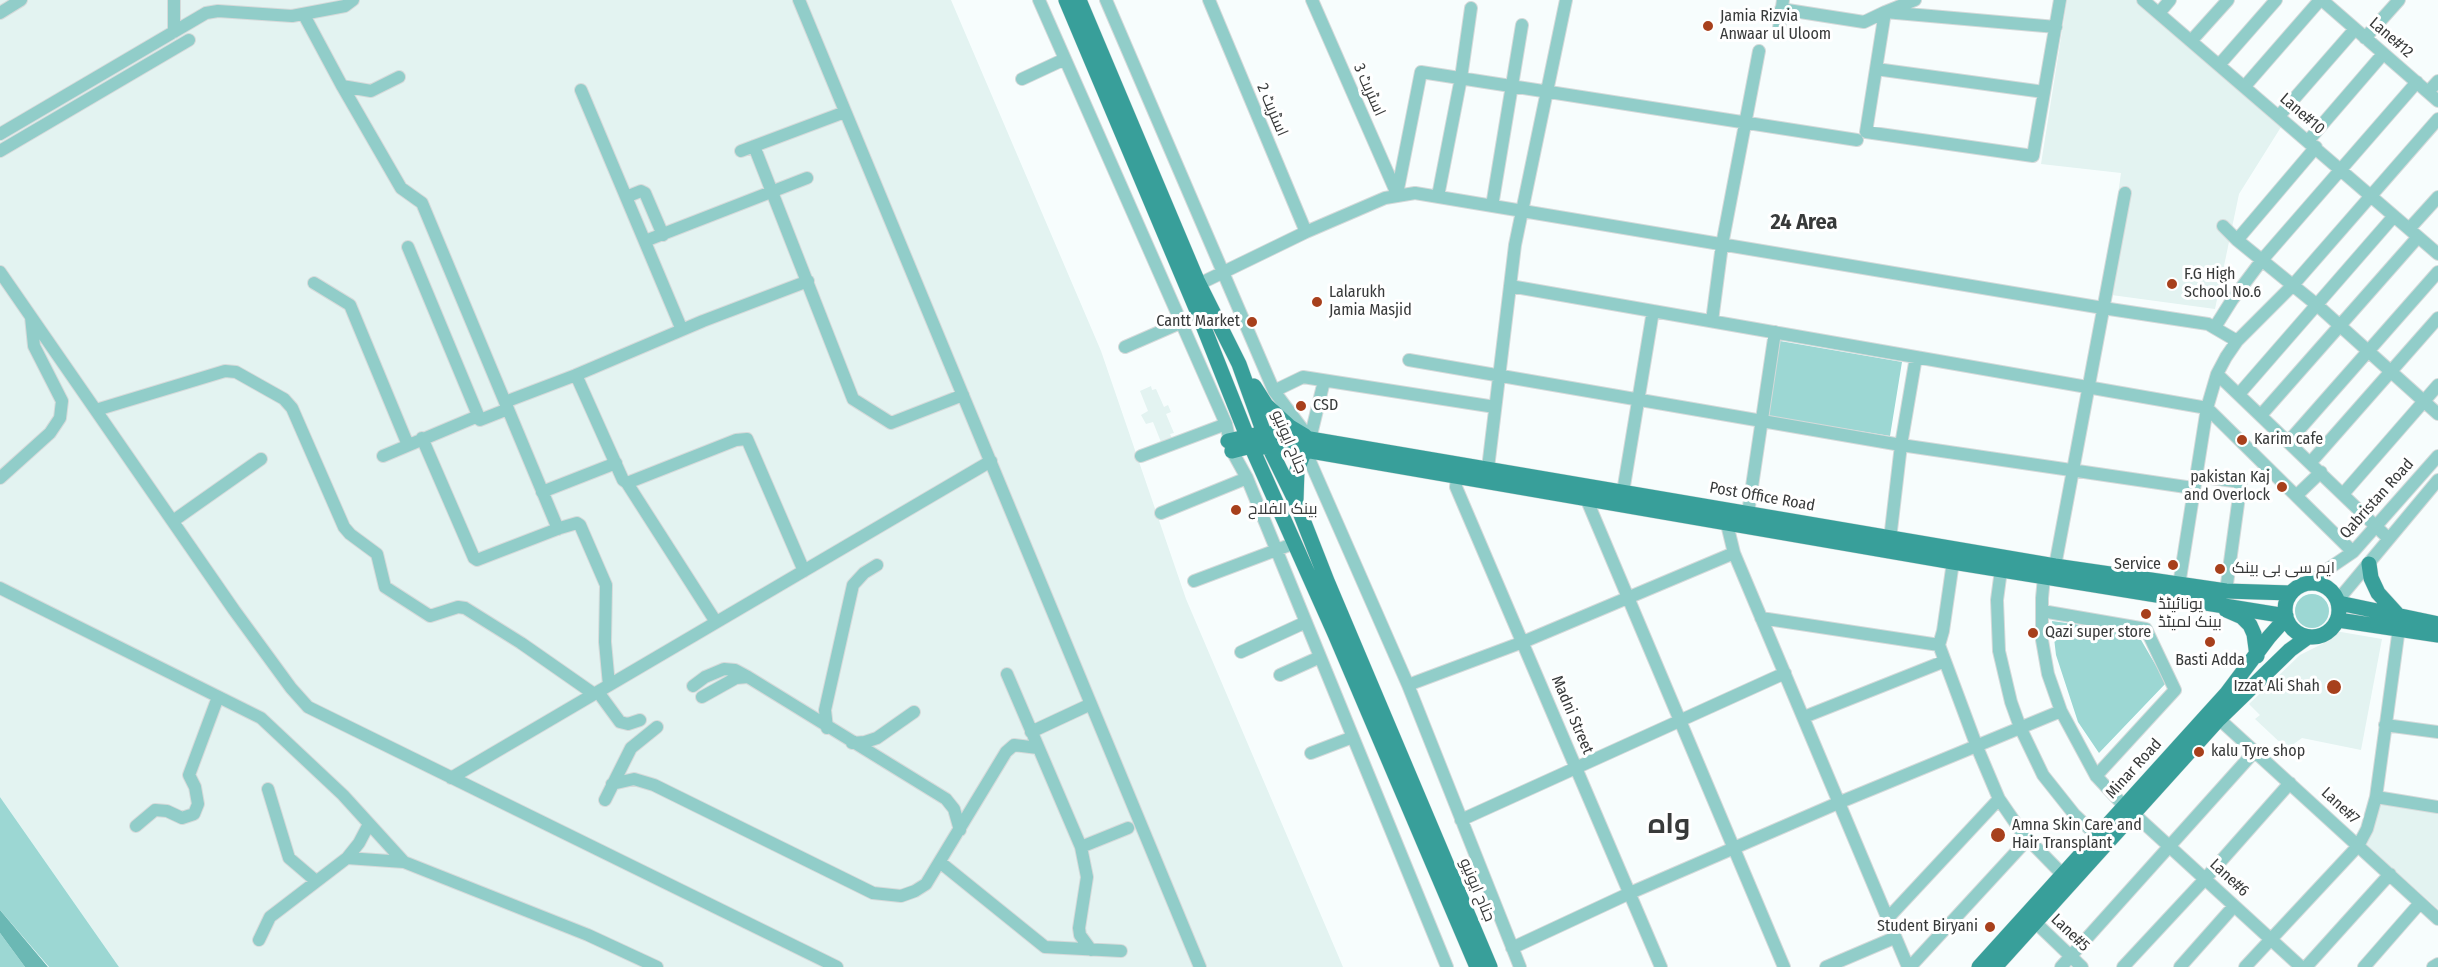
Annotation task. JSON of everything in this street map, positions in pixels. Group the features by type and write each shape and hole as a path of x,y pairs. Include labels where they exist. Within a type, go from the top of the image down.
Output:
{"main road":[{"name":"جناح ایونیو","path":"1066,0 1249,440 1477,967"},
{"name":"جناح ایونیو","path":"1079,0 1199,284 1239,364 1266,440 1296,502 1327,581 1490,967"},
{"path":"1239,364 1266,405 1308,444 1297,470 1296,502"},
{"name":"Post Office Road","path":"1233,452 1249,440 1308,444 1457,470 1586,498 1725,515 1896,544 2286,617"},
{"name":"Post Office Road","path":"1457,470 1488,468 1623,492 1725,515 1748,513 1896,544 1953,562 2001,570 2050,572 2226,591 2290,593"},
{"path":"2369,564 2371,578 2378,593 2399,622"},
{"path":"2309,582 2321,584 2332,590 2339,601 2338,620 2334,627 2323,635 2308,637 2296,632 2286,617 2286,604 2290,593 2309,582"},
{"path":"2339,601 2438,635"},
{"path":"2215,605 2242,617 2250,625 2254,634 2257,656"},
{"name":"Minar Road","path":"1995,967 2036,923 2057,891 2063,875 2098,837 2130,810 2218,719 2269,637 2286,617"},
{"path":"2338,620 2438,624"},
{"name":"Minar Road","path":"1979,967 2057,891 2240,687 2308,637"}],"street":[{"path":"0,13 21,0"},
{"path":"174,0 174,32"},
{"path":"0,134 206,13 218,11 304,15 345,6 353,0"},
{"path":"799,0 1200,967"},
{"path":"1039,0 1226,424 1233,452 1247,478 1447,967"},
{"path":"1106,0 1274,391 1308,444 1408,685 1520,967"},
{"name":"اسٹریٹ 2","path":"1209,0 1306,232"},
{"name":"اسٹریٹ 3","path":"1312,0 1396,194"},
{"path":"1488,468 1521,212 1566,0"},
{"path":"1778,35 1782,5 1864,22 1915,0"},
{"path":"1885,12 1866,132 2033,156 2060,0"},
{"name":"Lane#10","path":"2143,0 2438,254"},
{"path":"2159,13 2170,0"},
{"path":"2191,41 2228,0"},
{"path":"2219,65 2276,0"},
{"path":"2245,87 2321,0"},
{"name":"Lane#12","path":"2321,0 2438,101"},
{"path":"2366,38 2399,0"},
{"path":"1438,196 1461,78 1471,8"},
{"path":"1885,12 2056,27"},
{"path":"304,15 401,188 422,203 558,529"},
{"path":"1492,206 1522,26"},
{"path":"2279,116 2355,28"},
{"path":"0,151 189,40"},
{"path":"1712,321 1722,245 1759,51"},
{"path":"2237,240 2383,54"},
{"path":"1022,79 1065,59"},
{"path":"1876,69 2044,92"},
{"path":"1396,194 1421,72 1857,140"},
{"path":"342,86 371,91 399,77"},
{"path":"2428,92 2438,81"},
{"path":"2215,327 2262,260 2417,82"},
{"path":"581,90 682,330"},
{"path":"741,151 845,112"},
{"path":"2179,585 2207,408 2217,374 2226,357 2237,341 2293,285 2438,119"},
{"path":"754,146 853,399 891,423 963,395"},
{"path":"645,241 774,193 807,178"},
{"path":"626,198 641,191 645,193 663,235"},
{"path":"1199,284 1306,232 1396,194 1415,193 2208,324 2237,341"},
{"name":"Lane#6","path":"2125,193 2073,471 2042,611 2042,640 2048,674 2061,711 2096,776 2301,967"},
{"path":"2260,415 2339,325 2414,233 2438,197"},
{"path":"2239,394 2394,216"},
{"path":"2223,226 2237,240 2318,305 2438,414"},
{"path":"408,247 478,416 482,420 506,406 576,375 682,330 808,281"},
{"path":"0,272 234,610 291,688 308,707 837,967"},
{"path":"2289,441 2438,272"},
{"path":"314,283 350,305 408,445"},
{"path":"1510,286 2207,408 2353,552"},
{"path":"1623,492 1653,311"},
{"path":"0,478 50,433 60,418 62,401 33,346 31,316"},
{"path":"2311,462 2438,318"},
{"path":"1125,346 1180,323"},
{"path":"1748,513 1775,332"},
{"path":"1896,544 1901,445 1916,357"},
{"path":"1409,360 1762,422 2073,471 2195,482 2241,482 2226,591"},
{"path":"96,410 225,371 236,372 284,399 292,408 344,526 350,534 377,554 385,587 430,616 450,608 465,608 600,690 620,722 628,724 640,720"},
{"path":"2217,374 2388,538"},
{"path":"576,375 623,480 716,622"},
{"path":"1274,391 1303,378 1495,407"},
{"path":"1308,444 1324,381"},
{"path":"2343,494 2438,385"},
{"path":"1218,409 1235,402"},
{"path":"383,456 478,416"},
{"path":"1141,456 1226,424"},
{"path":"422,438 474,558 477,560 558,529 580,525 606,585 605,642 600,690"},
{"path":"627,483 736,440 747,439 804,571"},
{"path":"1233,452 1267,479"},
{"name":"Qabristan Road","path":"2309,582 2353,552 2438,456"},
{"path":"173,521 261,459"},
{"path":"451,778 990,461"},
{"path":"542,492 616,463"},
{"name":"Madni Street","path":"1457,470 1456,487 1661,967"},
{"path":"2297,495 2321,472"},
{"path":"1161,513 1247,478"},
{"name":"Qabristan Road","path":"2339,601 2388,538 2438,480"},
{"path":"1586,498 1784,967"},
{"path":"1725,515 1734,553 1894,938 1909,967 2028,839"},
{"path":"1194,581 1295,543"},
{"path":"1408,685 1523,642 1734,553"},
{"path":"1953,562 1939,645 1999,799 2028,839 2063,875"},
{"path":"827,728 825,710 853,585 864,573 877,565"},
{"path":"2001,570 1997,600 1999,651 2011,702 2020,727 2043,776 2074,814 2098,837"},
{"path":"0,588 261,718 343,795 404,861"},
{"path":"2042,611 2146,629 2175,690 2096,776"},
{"path":"1761,618 1939,645"},
{"path":"1241,652 1306,622"},
{"path":"2245,967 2358,846 2367,829 2376,797 2399,622"},
{"path":"1280,675 1320,657"},
{"path":"1804,717 1945,662"},
{"path":"693,686 705,677 723,669 735,670 748,677 827,728 946,799 954,809 960,830"},
{"path":"1461,820 1785,673"},
{"path":"1007,674 1081,847 1087,878 1078,928 1080,935 1091,950"},
{"path":"702,697 736,678 748,677"},
{"path":"136,826 155,810 167,811 182,818 194,814 198,804 195,787 189,775 218,697"},
{"path":"1031,732 1091,704"},
{"path":"1512,948 1630,893 1838,803 2061,711"},
{"path":"852,743 877,738 914,712"},
{"name":"Lane#7","path":"2218,719 2438,919"},
{"path":"2385,725 2438,732"},
{"path":"605,800 631,748 657,728"},
{"path":"1311,753 1353,737"},
{"path":"612,784 634,779 654,785 873,893 901,896 926,884 1006,752 1014,745 1038,748"},
{"path":"2061,967 2255,752"},
{"path":"2123,967 2290,783"},
{"path":"268,789 289,858 316,881"},
{"path":"2376,797 2438,807"},
{"path":"1887,918 1999,799"},
{"path":"259,940 270,917 347,858 359,843 369,824"},
{"path":"1081,847 1128,828"},
{"path":"347,858 404,861 588,935 657,967"},
{"path":"940,863 1045,947 1120,951"},
{"path":"2306,967 2390,874"},
{"path":"2364,967 2420,903"},
{"path":"2180,967 2234,906"},
{"name":"Lane#5","path":"2036,923 2082,967"},
{"path":"1826,967 1894,938"},
{"path":"2433,967 2438,964"}],"shaded area":[{"path":"0,0 951,0 1101,351 1186,599 1343,967 119,967 0,797"},
{"path":"2067,0 2138,0 2286,119 2239,194 2215,309 2104,294 2121,173 2041,164"},
{"path":"1780,341 1902,362 1890,436 1767,416"},
{"path":"1151,386 1152,390 1156,389 1164,407 1168,405 1171,412 1166,414 1174,433 1170,434 1172,438 1161,442 1153,422 1146,424 1141,415 1148,411 1140,391"},
{"path":"2312,594 2324,599 2329,611 2324,623 2312,628 2300,623 2295,611 2300,599"},
{"path":"2052,621 2137,633 2166,683 2099,753 2078,722 2056,655"},
{"name":"Izzat Ali Shah","path":"2335,631 2382,639 2361,750 2302,738 2287,749 2255,719 2260,715 2249,704 2300,655 2322,644"},
{"path":"0,797 119,967 49,967 0,910"},
{"path":"2369,800 2438,812 2438,909 2358,838"},
{"path":"0,910 48,967 25,967 0,933"},
{"path":"0,933 25,967 0,967"}],"place":[{"name":"Jamia Rizvia Anwaar ul Uloom","path":"1708,26"},
{"name":"F.G High School No.6","path":"2172,284"},
{"name":"Lalarukh Jamia Masjid","path":"1317,302"},
{"name":"Cantt Market","path":"1252,322"},
{"name":"CSD","path":"1301,406"},
{"name":"Karim cafe","path":"2242,440"},
{"name":"pakistan Kaj and Overlock","path":"2282,487"},
{"name":"بینک الفلاح","path":"1236,510"},
{"name":"Service","path":"2173,565"},
{"name":"ایم سی بی بینک","path":"2220,569"},
{"name":"یونائیٹڈ بینک لمیٹڈ","path":"2146,614"},
{"name":"Qazi super store","path":"2033,633"},
{"name":"Basti Adda","path":"2210,642"},
{"name":"Izzat Ali Shah","path":"2334,687"},
{"name":"kalu Tyre shop","path":"2199,752"},
{"name":"Amna Skin Care and Hair Transplant","path":"1998,835"},
{"name":"Student Biryani","path":"1990,927"}],"district":[{"name":"24 Area","path":"1804,223"},
{"name":"واہ","path":"1669,825"}]}
